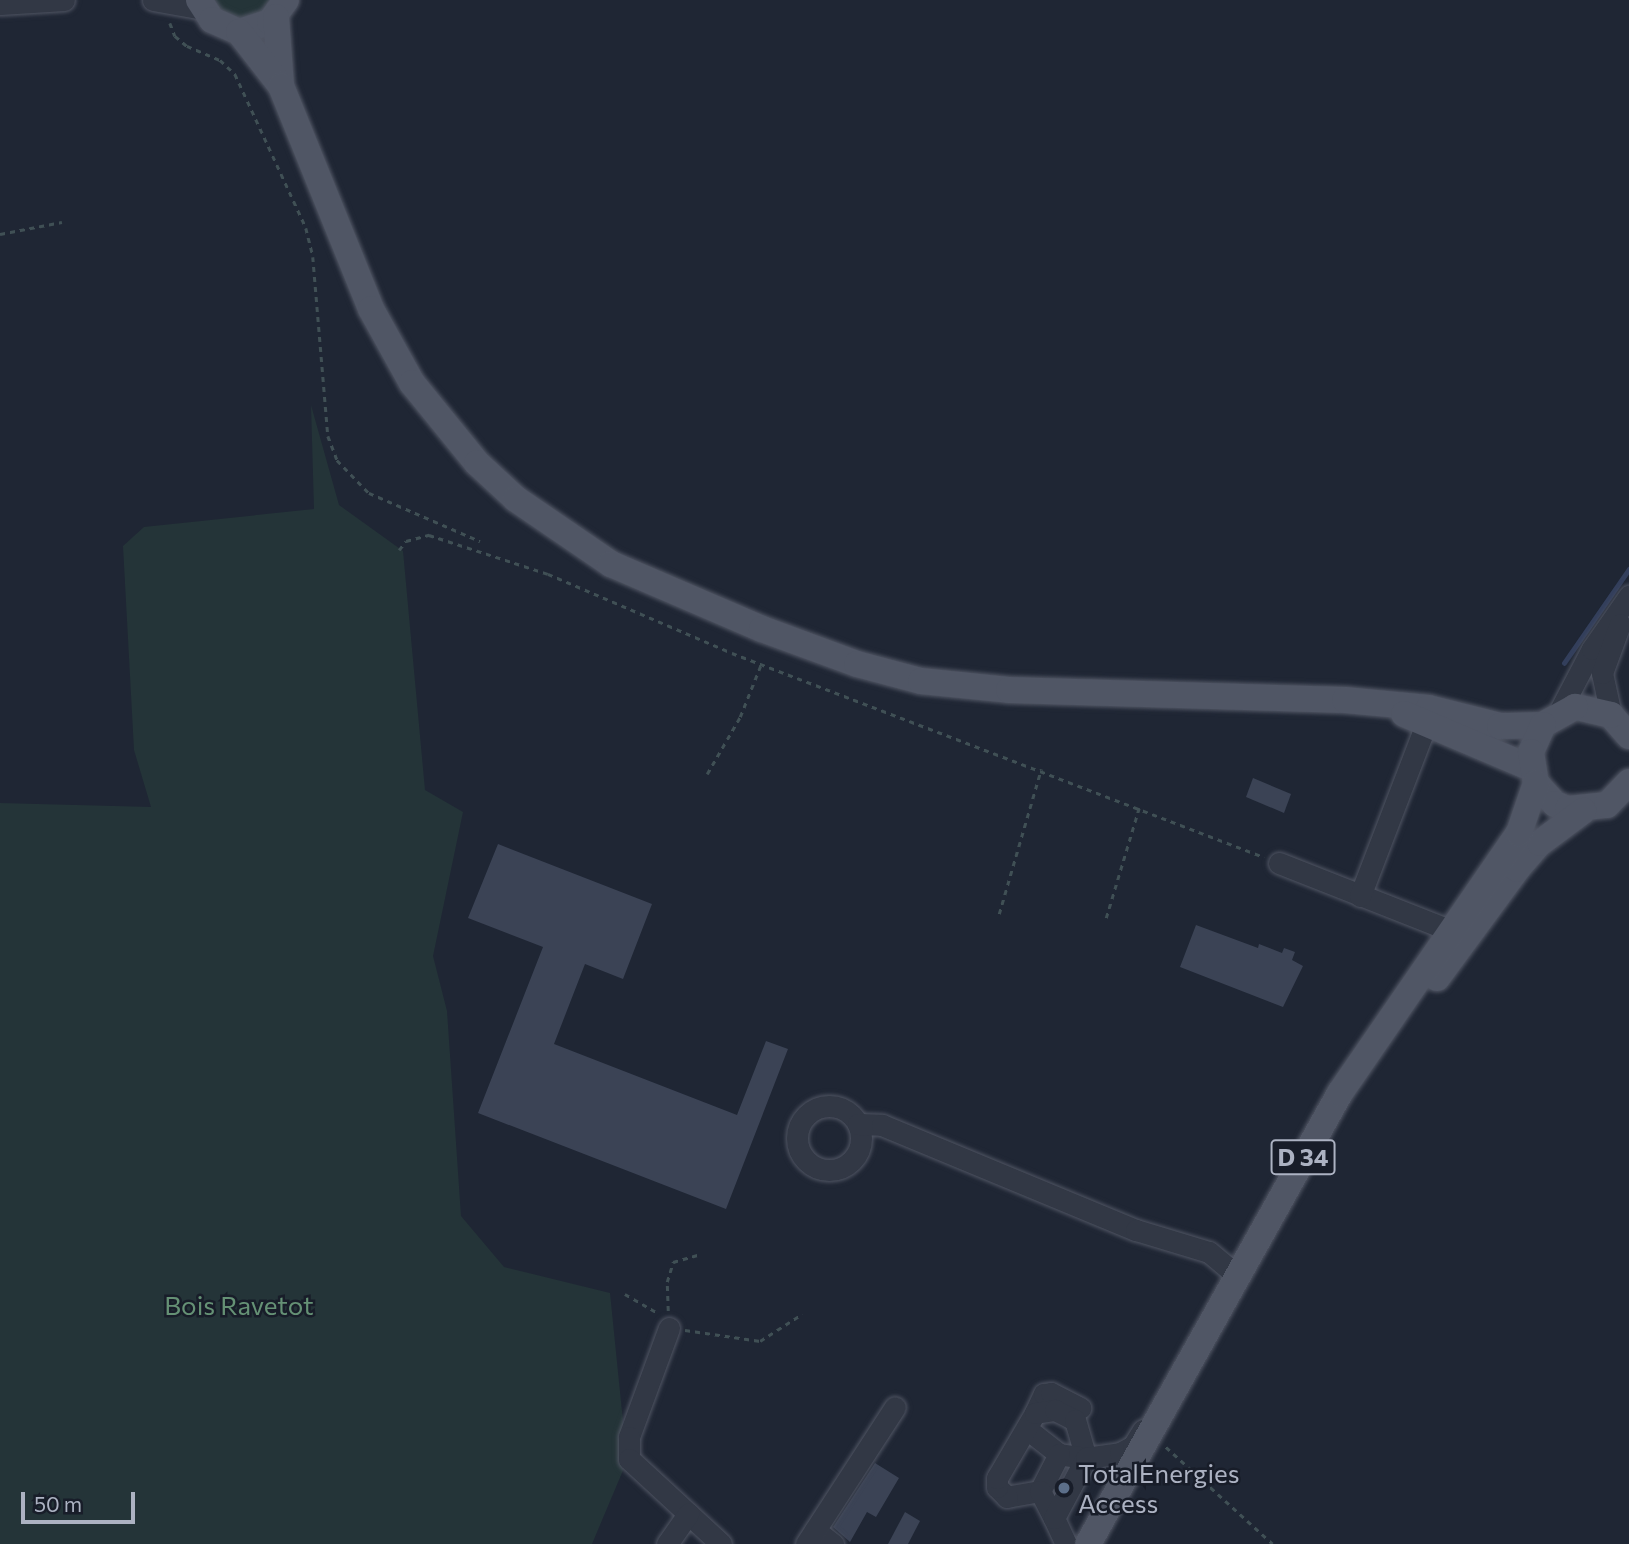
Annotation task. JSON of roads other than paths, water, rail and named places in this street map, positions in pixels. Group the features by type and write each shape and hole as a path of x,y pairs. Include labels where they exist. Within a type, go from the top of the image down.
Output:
{"main road":[{"path":"201,4 218,25 239,32 263,27 281,8"},
{"path":"281,8 281,86"},
{"path":"239,32 281,86 371,309 412,383 477,463 516,499 611,564 762,629 857,664 921,681 1009,690 1284,696 1390,707 1429,708 1500,726 1551,719 1588,707 1623,726"},
{"path":"1390,707 1533,775 1555,804 1583,811 1607,805 1629,782"},
{"path":"1533,775 1531,752 1551,719"},
{"name":"D 34","path":"1088,1544 1251,1248 1354,1070 1519,833 1533,775"},
{"name":"D 34","path":"1106,1544 1382,1055 1517,869 1540,843 1583,811"}],"street":[{"path":"0,5 64,0"},
{"path":"161,1 201,4"},
{"path":"1551,719 1592,649 1629,596"},
{"path":"1623,726 1602,673 1629,603"},
{"path":"1360,896 1426,724"},
{"path":"1279,863 1449,930"},
{"path":"858,1125 882,1125 1136,1230 1209,1252 1251,1248"},
{"path":"1209,1252 1236,1275"},
{"path":"1059,1454 1133,1446 1211,1322"},
{"path":"668,1328 629,1437 629,1459 721,1544"},
{"path":"1040,1492 1007,1497 997,1487 997,1478 1044,1394 1051,1393 1087,1412 1090,1418 1084,1451 1054,1518"},
{"path":"833,1544 811,1537 895,1407"},
{"path":"1031,1421 1059,1454"},
{"path":"1040,1492 1059,1454"},
{"path":"1040,1492 1066,1544"},
{"path":"667,1544 688,1514"}],"waterway":[{"path":"1564,663 1629,569"}],"place":[{"name":"TotalEnergies Access","path":"1064,1488"}],"park label":[{"name":"Bois Ravetot","path":"239,1305"}]}
